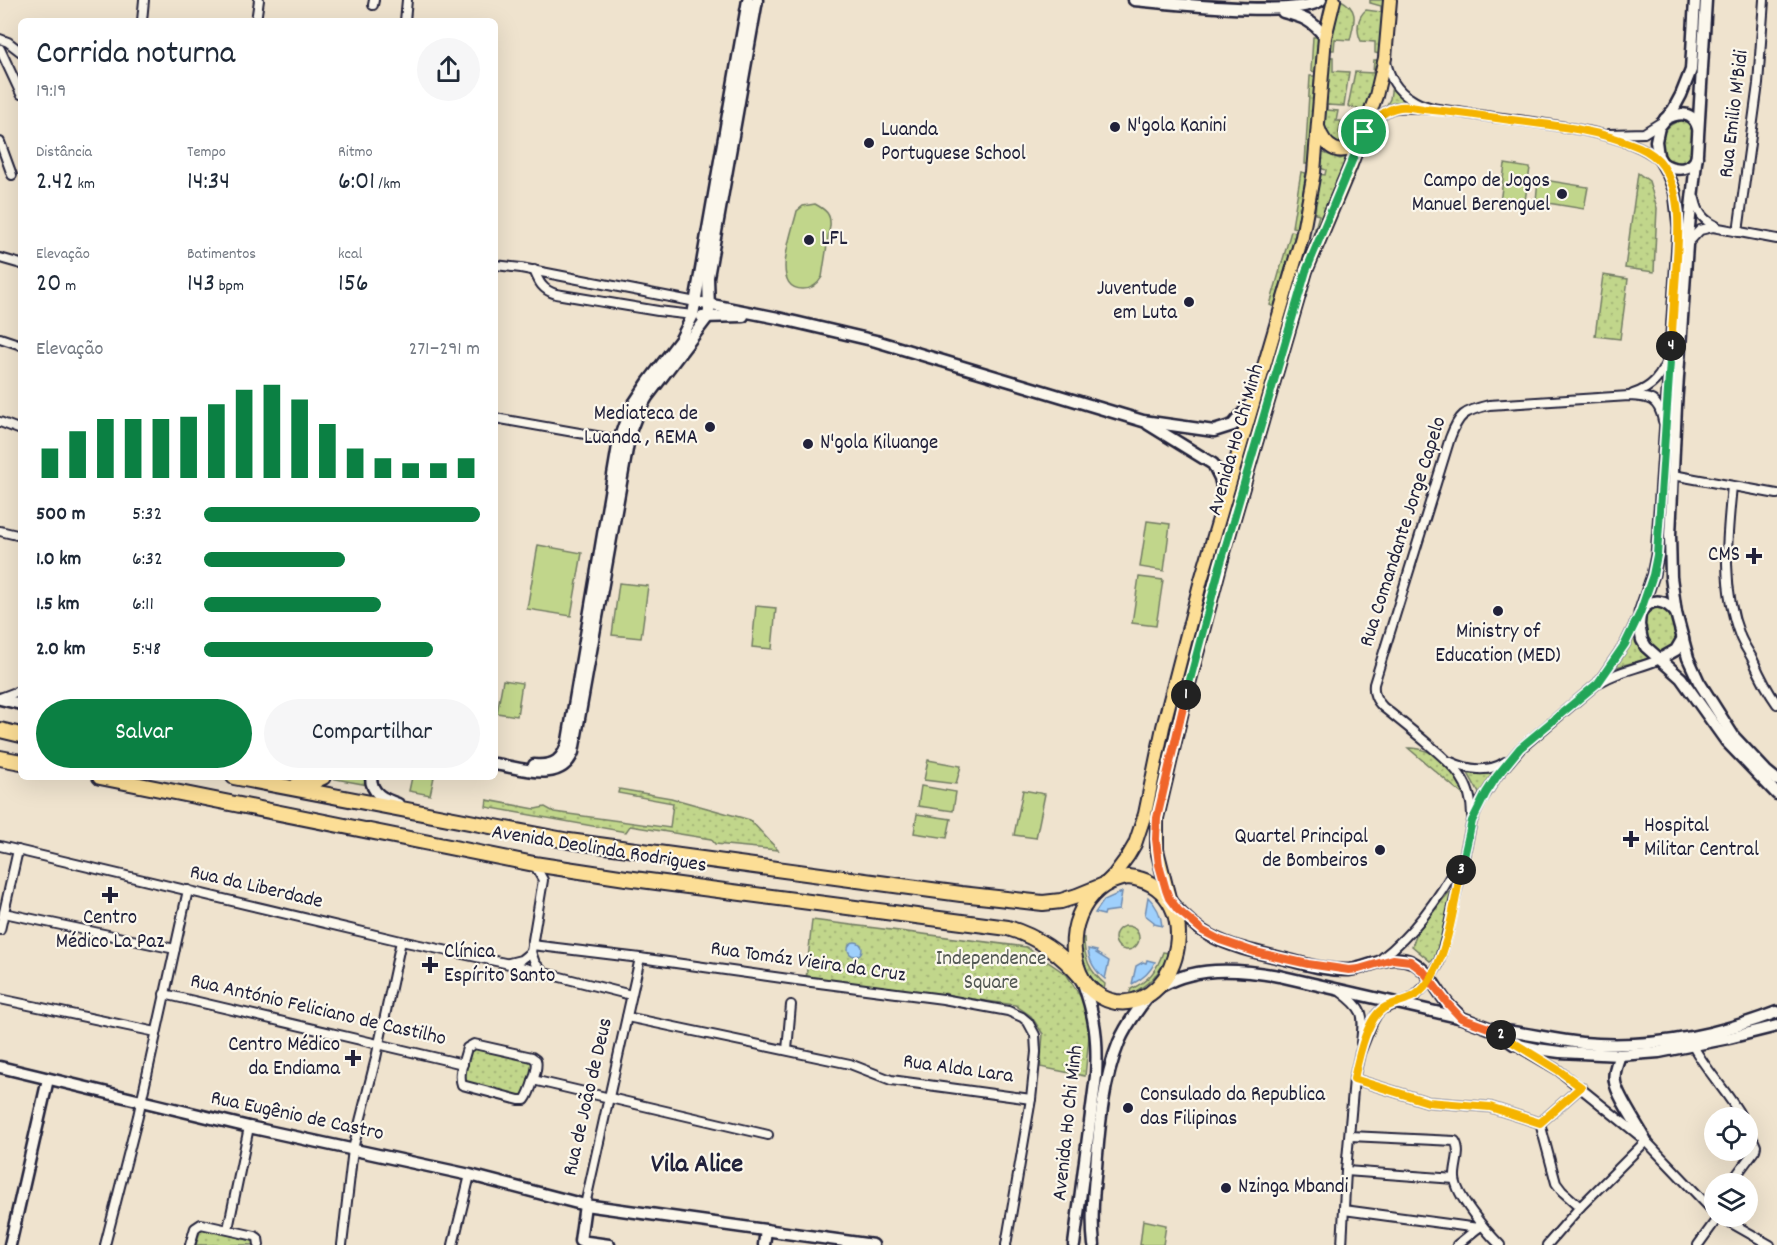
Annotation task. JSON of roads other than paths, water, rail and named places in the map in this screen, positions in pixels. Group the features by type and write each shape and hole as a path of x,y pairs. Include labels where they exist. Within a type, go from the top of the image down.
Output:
{"highway":[{"path":"0,730 18,734"},
{"path":"0,758 18,761"},
{"name":"Avenida Deolinda Rodrigues","path":"115,780 558,868 1008,928 1026,933 1044,944 1066,960 1081,977"},
{"name":"Avenida Deolinda Rodrigues","path":"251,780 569,842 1023,902 1061,901 1104,885"},
{"path":"273,784 309,784 316,780"},
{"path":"1117,878 1136,878 1158,888 1169,898 1177,924 1177,950 1169,972 1153,991 1130,1001 1113,1001 1087,986 1081,977 1074,954 1075,928 1090,898 1104,885 1117,878"}],"main road":[{"name":"Avenida Ho Chi Minh","path":"1104,885 1128,856 1145,814 1173,682 1302,237 1314,172 1325,37 1334,0"},
{"name":"Avenida Ho Chi Minh","path":"1169,898 1157,850 1157,818 1189,683 1220,566 1306,271 1364,132 1376,96 1384,58 1390,0"},
{"path":"1318,126 1328,146 1339,150 1350,148 1364,132"}],"street":[{"path":"142,18 144,0"},
{"path":"256,18 259,0"},
{"path":"405,18 407,0"},
{"path":"498,758 543,765 556,761 565,752 619,440 633,405 681,339 693,315 748,0"},
{"path":"498,764 545,772 557,770 569,761 575,745 630,432 647,397 707,318 708,278 757,0"},
{"path":"1134,0 1274,10 1305,7 1322,0"},
{"path":"1598,683 1625,644 1640,613 1657,555 1679,228 1675,192 1660,161 1656,141 1659,127 1682,95 1691,70 1695,0"},
{"path":"1706,0 1699,132 1687,245 1673,476 1669,556 1673,604 1688,658 1699,682 1734,736 1777,780"},
{"name":"Rua Emilio M'Bidi","path":"1738,232 1758,84 1764,0"},
{"path":"1274,10 1306,18 1325,37"},
{"path":"0,39 18,50"},
{"path":"0,49 18,87"},
{"path":"1384,58 1393,83 1402,93 1412,101 1443,110"},
{"path":"1364,132 1375,120 1393,108 1403,106 1595,133 1644,133 1672,116 1688,115 1696,122 1699,132"},
{"path":"1595,133 1637,146 1652,153 1671,168 1683,169 1692,165 1697,156"},
{"path":"0,142 12,175"},
{"path":"1693,191 1697,209 1701,215 1706,221 1720,228"},
{"path":"1687,245 1700,230 1706,228 1720,228 1777,239"},
{"path":"0,258 18,263"},
{"path":"498,265 534,270 778,318 876,341 1143,421 1215,431 1233,425 1254,400"},
{"path":"534,270 541,286 556,294 707,318 735,316 778,318"},
{"path":"692,338 709,325 735,316"},
{"path":"0,338 18,344"},
{"name":"Rua Comandante Jorge Capelo","path":"1629,396 1647,389 1655,382 1662,373 1671,347"},
{"name":"Rua Comandante Jorge Capelo","path":"1472,821 1471,800 1466,785 1457,771 1447,759 1383,707 1375,698 1373,691 1392,622 1457,420 1468,411 1489,405 1629,396 1646,397 1654,401 1662,414 1665,430"},
{"path":"498,419 619,440"},
{"path":"1143,421 1209,460 1219,474 1225,500"},
{"path":"0,422 18,429"},
{"path":"1673,476 1777,494"},
{"path":"1732,486 1726,544 1727,585 1731,606 1741,638 1763,683 1777,704"},
{"path":"0,531 18,535"},
{"path":"1676,613 1670,605 1663,601 1648,603 1640,613 1641,640 1689,688 1726,741 1777,794"},
{"path":"1360,1053 1377,1014 1388,1005 1399,1003 1416,995 1431,979 1438,965 1444,948 1472,821 1497,776 1515,753 1598,683 1621,671 1660,659 1676,650 1683,638"},
{"path":"0,698 18,691"},
{"path":"0,698 18,703"},
{"name":"Rua Comandante Jorge Capelo","path":"1447,759 1464,767 1481,769 1500,765 1515,753"},
{"path":"372,780 378,795 429,815"},
{"name":"Rua da Liberdade","path":"0,846 401,941 505,963 631,995"},
{"path":"1378,962 1412,931 1449,879 1466,847"},
{"path":"0,930 18,850"},
{"path":"534,864 543,880 532,948 535,963 543,972"},
{"path":"543,880 558,868"},
{"path":"105,1245 141,1101 188,890"},
{"path":"1169,898 1178,910 1203,931 1241,948 1340,970 1359,969 1378,962 1405,959 1415,964 1431,979 1461,1018"},
{"name":"Rua António Feliciano de Castilho","path":"4,913 175,949"},
{"path":"342,1245 353,1149 401,941"},
{"path":"505,963 521,960 532,948"},
{"name":"Rua Tomáz Vieira da Cruz","path":"532,948 640,958 943,999 1016,1014 1028,1022 1035,1035 1036,1052 1031,1099 1006,1245"},
{"name":"Rua de João de Deus","path":"579,1243 585,1205 640,958"},
{"path":"1153,991 1178,979 1218,970 1264,973 1461,1018 1494,1030 1581,1087 1646,1141 1704,1202"},
{"name":"Avenida Ho Chi Minh","path":"1075,1242 1098,1052 1094,1018 1081,977"},
{"path":"1337,989 1355,1003 1363,1019 1360,1053 1354,1079 1342,1245"},
{"name":"Avenida Ho Chi Minh","path":"1094,1245 1092,1218 1098,1140 1112,1061 1119,1041 1134,1015 1153,991"},
{"name":"Rua António Feliciano de Castilho","path":"164,994 463,1064"},
{"path":"0,999 156,1032"},
{"path":"787,1050 791,1005"},
{"path":"1494,1030 1521,1032 1582,1043 1612,1045 1644,1043 1710,1034 1777,1012"},
{"name":"Rua Alda Lara","path":"627,1017 850,1064 891,1080 1031,1099"},
{"path":"1514,1044 1560,1052 1620,1055 1694,1046 1777,1026"},
{"path":"477,1044 532,1057 537,1063 525,1100 462,1084 460,1079 463,1064 467,1048 477,1044"},
{"path":"1694,1046 1735,1107"},
{"path":"1620,1055 1614,1081 1646,1141"},
{"name":"Rua Eugênio de Castro","path":"0,1067 249,1127 470,1175 585,1205 873,1245"},
{"path":"10,1245 48,1078"},
{"path":"1354,1079 1428,1102 1490,1107 1540,1123"},
{"path":"533,1080 768,1136"},
{"path":"1540,1123 1581,1087"},
{"path":"1540,1123 1556,1184 1580,1207"},
{"path":"228,1229 249,1127"},
{"path":"1350,1136 1455,1141 1458,1147 1455,1179 1459,1190 1480,1227 1500,1245"},
{"path":"1547,1245 1580,1207 1646,1141"},
{"path":"1346,1171 1455,1179"},
{"path":"453,1245 470,1175"},
{"path":"1344,1210 1480,1227"},
{"path":"190,1245 195,1228 201,1224 255,1236 260,1245"},
{"path":"1457,1245 1480,1227"},
{"path":"1698,1245 1711,1227"},
{"path":"1738,1227 1770,1245"},
{"path":"764,1245 766,1230"},
{"path":"786,1245 788,1233"},
{"path":"579,1243 609,1245"}],"water":[{"path":"1122,892 1119,910 1105,912 1104,915 1095,913 1104,900"},
{"path":"1148,897 1158,910 1162,926 1154,924 1145,915"},
{"path":"855,942 860,944 862,949 860,954 855,956 850,954 848,949 850,944"},
{"path":"1088,949 1097,951 1096,953 1109,961 1105,979 1093,966"},
{"path":"1147,960 1155,962 1146,975 1132,984 1136,966 1143,962 1146,963"}],"place":[{"name":"N'gola Kanini","path":"1115,127"},
{"name":"Luanda Portuguese School","path":"869,143"},
{"name":"Campo de Jogos Manuel Berenguel","path":"1562,194"},
{"name":"LFL","path":"809,240"},
{"name":"Juventude em Luta","path":"1189,302"},
{"name":"Mediateca de Luanda , REMA","path":"710,427"},
{"name":"N'gola Kiluange","path":"808,444"},
{"name":"CMS","path":"1754,556"},
{"name":"Ministry of Education (MED)","path":"1498,611"},
{"name":"Hospital Militar Central","path":"1631,839"},
{"name":"Quartel Principal de Bombeiros","path":"1380,850"},
{"name":"Centro Médico La Paz","path":"110,895"},
{"name":"Clínica Espírito Santo","path":"430,965"},
{"name":"Centro Médico da Endiama","path":"353,1058"},
{"name":"Consulado da Republica das Filipinas","path":"1128,1108"},
{"name":"Nzinga Mbandi","path":"1226,1188"}],"district":[{"name":"Vila Alice","path":"697,1165"}],"park label":[{"name":"Independence Square","path":"991,972"}]}
